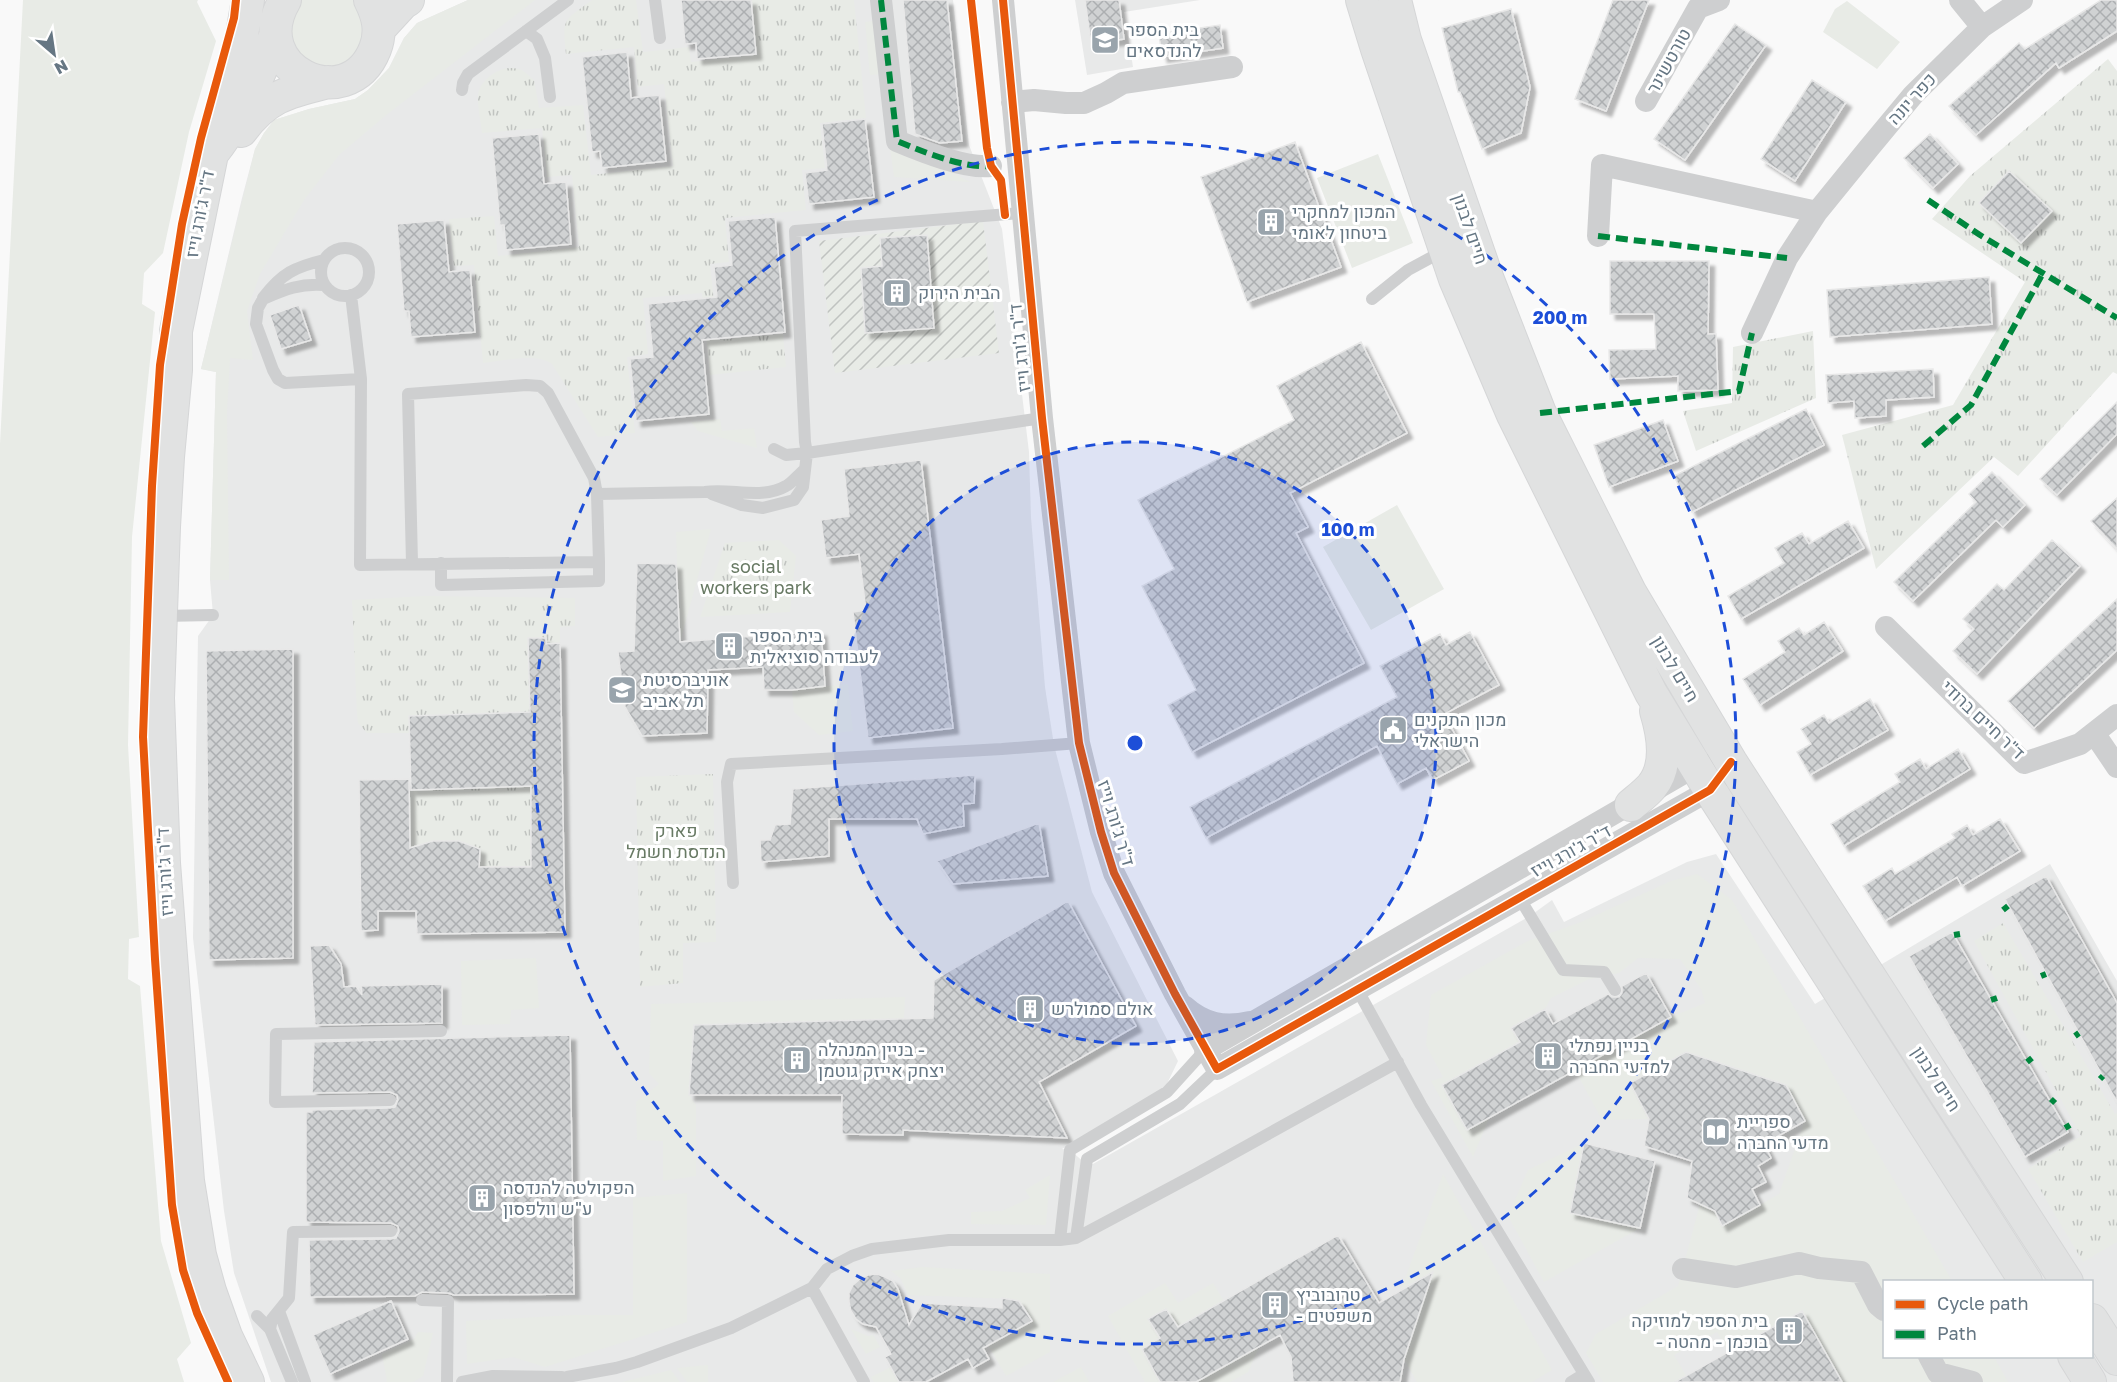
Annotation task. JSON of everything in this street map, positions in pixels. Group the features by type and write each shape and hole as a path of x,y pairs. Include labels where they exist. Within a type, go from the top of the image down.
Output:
{"main road":[{"path":"212,154 212,140 237,57 248,0"},
{"path":"375,14 408,0"},
{"name":"חיים לבנון","path":"1362,0 1455,279 1513,415 1651,693 1703,778 2025,1280"},
{"name":"חיים לבנון","path":"1395,0 1405,40 1488,280 1540,413 1630,592 1731,762 2066,1280"},
{"name":"ד\"ר ג'ורג וייז","path":"176,370 192,323 218,190 232,142 252,115 266,103 288,93 328,82 341,81 354,75 365,66 373,56 378,43 375,14"},
{"path":"278,15 279,51 287,64 298,74 312,80 328,82"},
{"name":"ד\"ר ג'ורג וייז","path":"243,1376 210,1291 200,1255 188,1181 164,863 158,698 167,469 176,370 176,331 212,154 224,139 262,71 278,15"},
{"path":"1631,805 1653,785 1659,774 1662,759 1663,742 1660,722 1651,693"},
{"path":"2093,1323 2117,1359"},
{"path":"2075,1358 2090,1382"}],"street":[{"path":"881,0 897,141 916,150 978,168 990,166"},
{"name":"ד\"ר ג'ורג וייז","path":"1003,0 1042,418 1079,743 1108,858 1174,994 1211,1060"},
{"name":"טורטשינר","path":"1646,101 1698,8 1719,0"},
{"path":"1960,0 1982,27"},
{"name":"כפר יונה","path":"1752,333 1787,258 1817,212 1913,95 1982,27 2022,0"},
{"path":"1012,102 1034,100 1066,104 1084,103 1122,83 1232,68"},
{"path":"1598,236 1602,165 1817,212"},
{"name":"ד\"ר חיים ברודי","path":"1886,627 2024,763 2080,744 2094,733"},
{"path":"2117,715 2094,733 2117,767"},
{"name":"ד\"ר ג'ורג וייז","path":"1211,1060 1268,1015 1352,979 1519,897 1731,762"},
{"name":"ד\"ר ג'ורג וייז","path":"1211,1060 1352,979 1631,805 1703,778"},
{"path":"1174,994 1193,1013 1213,1024 1238,1024 1268,1015"},
{"path":"1683,1269 1736,1277 1799,1263 1819,1268 1860,1272 1878,1305 1883,1309"},
{"path":"1930,1358 1938,1373 1972,1382"}],"lane":[{"path":"462,90 468,74 568,0"},
{"path":"655,0 660,38"},
{"path":"526,31 537,39 545,58 550,98"},
{"path":"597,494 720,490 761,493 787,486 804,470 807,453 795,231 1022,213"},
{"path":"263,299 290,287 309,283 324,285 336,295 351,295 358,292 368,280 368,265 365,258 352,249 344,248 329,254 320,272 324,285"},
{"path":"1372,299 1408,270 1446,250"},
{"path":"324,260 294,268 276,281 258,308 256,324 273,370 278,379 285,383 361,380"},
{"path":"351,295 361,380 360,565 599,562"},
{"path":"412,563 408,394 526,385 540,386 548,393 594,478 597,494 599,581 441,585 441,563"},
{"path":"774,449 786,455 807,453 1042,418"},
{"path":"162,616 213,615"},
{"path":"733,883 727,782 731,764 1079,743"},
{"path":"1519,897 1563,970 1604,972 1615,990"},
{"path":"1352,979 1421,1105 1587,1378 1571,1382"},
{"path":"390,1100 275,1102 276,1034 441,1031"},
{"path":"1076,1238 1087,1159 1180,1104 1211,1060"},
{"path":"1060,1240 1070,1150 1167,1092 1211,1060"},
{"path":"554,1382 636,1362 731,1328 812,1288 827,1269 852,1256 890,1245 949,1240 1076,1238 1398,1062"},
{"path":"292,1382 270,1329 257,1316 279,1311 289,1298 293,1232 391,1231"},
{"path":"812,1288 864,1382"},
{"path":"422,1300 448,1301 447,1382"},
{"path":"279,1311 305,1382"},
{"path":"462,1382 493,1376 567,1377"}],"shaded area":[{"name":"אוניברסיטת תל אביב","path":"468,0 953,0 969,145 1002,229 1029,452 1031,517 1045,687 1054,745 1092,892 1178,1061 1164,1090 1062,1149 1070,1150 1086,1164 1093,1164 1530,916 1552,900 1564,922 1687,862 1716,854 1815,1004 2050,864 2117,981 2117,1382 271,1382 234,1273 224,1211 193,938 198,636 213,615 210,580 216,372 201,369 255,149 264,133 274,120 309,109 355,99 368,90 389,68 404,38 417,23"},
{"name":"בית הספר להנדסאים","path":"1075,0 1200,0 1124,12 1133,67 1087,75"}],"green space":[{"path":"23,0 198,0 216,41 189,132 163,253 144,273 142,304 155,312 132,537 128,745 139,937 129,939 128,979 140,986 161,1241 191,1343 177,1359 184,1382 0,1382 0,444"},
{"path":"298,0 353,0 359,5 367,30 357,57 333,71 294,57 286,20"},
{"path":"468,0 535,0 385,116 339,155 304,200 260,274 247,311 253,360 230,358 227,412 229,580 210,580 216,372 201,369 255,149 274,120 309,109 355,99 368,90 389,68 404,38 417,23"},
{"path":"592,0 636,0 643,52 689,47 691,62 757,55 752,0 854,0 866,118 820,123 825,168 802,170 806,210 725,218 729,262 710,264 718,340 783,334 786,367 710,375 702,293 643,298 648,354 627,357 635,433 598,437 552,364 546,360 529,358 483,363 474,265 454,266 449,219 494,216 498,256 579,247 572,175 547,177 542,128 482,133 478,104 480,89 487,78 505,69 520,70 534,80 539,108 583,105 591,175 673,166 664,84 638,87 634,47 566,54 564,33 567,21"},
{"path":"1847,1 1900,42 1877,69 1823,32 1835,9"},
{"path":"881,20 886,74 870,75 865,22"},
{"path":"2108,59 2117,71 2117,374 2113,372 2018,476 1994,457 1876,569 1842,435 1953,405 2025,282 1932,219 1970,176"},
{"path":"889,140 970,182 894,177"},
{"path":"1378,154 1413,243 1352,268 1317,178"},
{"path":"983,221 999,353 835,373 819,241"},
{"path":"1813,331 1816,398 1696,451 1683,411 1732,403 1733,347"},
{"path":"720,419 722,431 754,428 757,448 698,431 691,422"},
{"path":"1397,505 1444,589 1371,630 1323,547"},
{"path":"711,529 680,642 676,532"},
{"name":"social workers park","path":"779,540 796,556 790,612 700,617 725,543"},
{"path":"425,596 575,598 575,626 560,627 560,643 546,644 545,638 528,639 530,712 409,716 409,733 367,733 358,723 357,715 352,600"},
{"path":"848,684 853,731 819,735 794,712 792,690"},
{"name":"פארק הנדסת חשמל","path":"713,774 716,942 683,943 683,983 640,987 636,777"},
{"path":"505,782 530,782 531,866 501,867 479,873 480,849 471,845 445,841 410,849 409,791 505,787"},
{"path":"1697,874 1732,900 1951,1280 1883,1280 1883,1358 1995,1358 2008,1382 1842,1382 1802,1311 1728,1352 1717,1332 1674,1355 1690,1382 1603,1382 1586,1353 1596,1334 1678,1286 1700,1204 1715,1210 1723,1226 1779,1194 1805,1120 1786,1085 1686,1052 1630,1083 1649,1119 1602,1120 1575,1070 1671,1017 1705,1003 1701,989 1680,959 1638,958 1619,973 1589,979 1551,998 1545,1009 1511,1027 1520,1042 1442,1085 1467,1130 1489,1118 1473,1157 1431,1081 1443,1077 1426,1045 1431,995 1528,941 1581,922 1671,881"},
{"path":"2003,923 2115,1114 2117,1113 2117,1242 2083,1262 2028,1169 2081,1136 1974,941"},
{"path":"536,958 539,1008 511,1010 510,1024 462,1025 461,961"},
{"path":"905,997 904,1019 694,1025 689,1095 696,1105 696,1176 663,1181 663,1141 637,1140 636,1102 659,1084 649,1073 651,1004"},
{"path":"1584,1143 1570,1213 1640,1228 1544,1282 1508,1216 1528,1170"},
{"path":"1443,1174 1552,1370 1532,1382 1417,1382 1404,1359 1433,1272 1401,1290"},
{"path":"1050,1175 1046,1225 971,1224 971,1212 1002,1211 1030,1198 1025,1190"},
{"path":"687,1193 687,1322 545,1367 513,1357 467,1364 466,1321 573,1315 633,1315 633,1198"},
{"path":"922,1267 1050,1274 1050,1352 1006,1376 988,1345 1032,1321 1024,1306 1014,1299 908,1295 901,1279 891,1271"},
{"path":"1165,1283 1178,1303 1213,1283 1224,1301 1178,1327 1166,1309 1149,1319 1160,1338 1160,1382 1145,1382 1108,1316"},
{"path":"851,1329 868,1336 873,1335 880,1347 866,1354"},
{"path":"418,1332 433,1333 423,1376 413,1382 386,1382 382,1354 414,1339"},
{"path":"1259,1347 1248,1372 1230,1382 1196,1382"},
{"path":"708,1365 708,1382 687,1382 677,1368"},
{"path":"891,1367 899,1382 874,1382 871,1377"},
{"path":"1081,1367 1089,1382 1053,1382"},
{"path":"671,1370 680,1382 622,1382"}],"building":[{"path":"681,0 751,0 756,54 697,59 696,43 685,44"},
{"path":"903,0 947,0 962,141 940,143 915,134"},
{"path":"1085,0 1119,0 1124,39 1091,43"},
{"path":"1613,0 1649,0 1606,111 1575,99"},
{"path":"2101,0 2117,0 2117,31 2059,68 2056,63 1976,135 1949,106 2019,43 2025,49"},
{"path":"1511,9 1530,87 1521,133 1482,149 1460,92 1458,92 1442,28"},
{"path":"1735,24 1766,45 1685,160 1654,139"},
{"path":"1220,25 1223,48 1162,57 1159,34"},
{"path":"627,52 631,98 659,95 666,161 602,168 600,151 592,152 582,57"},
{"path":"1812,80 1846,102 1795,181 1761,159"},
{"path":"865,119 874,197 809,204 805,173 827,170 822,124"},
{"path":"539,134 544,184 566,182 571,244 506,250 504,225 500,225 492,138"},
{"path":"1930,134 1958,164 1933,188 1904,158"},
{"name":"המכון למחקרי ביטחון לאומי","path":"1295,142 1341,267 1247,302 1201,177"},
{"path":"2009,171 2052,211 2021,243 1979,203"},
{"path":"775,217 785,332 702,340 709,414 636,421 630,359 653,357 648,304 717,297 714,267 732,265 728,221"},
{"path":"444,220 449,272 470,270 475,332 411,337 409,311 404,311 397,224"},
{"name":"הבית הירוק","path":"927,235 934,328 865,333 861,268 882,266 880,238"},
{"path":"1610,261 1709,261 1708,334 1716,334 1718,390 1678,391 1678,376 1610,379 1609,350 1656,349 1654,314 1610,314"},
{"path":"1989,277 1992,324 1830,337 1827,290"},
{"path":"299,305 311,340 281,349 270,315"},
{"path":"1361,342 1407,433 1290,493 1308,527 1296,533 1364,663 1192,752 1168,705 1196,690 1142,586 1174,569 1138,500 1294,420 1277,386"},
{"path":"1933,369 1934,397 1886,400 1886,416 1855,418 1854,401 1828,403 1826,375"},
{"path":"2117,402 2117,434 2057,495 2040,479"},
{"path":"1806,409 1824,445 1692,512 1674,476"},
{"path":"1663,420 1678,461 1609,487 1594,445"},
{"path":"921,460 953,728 868,738 853,612 866,610 859,554 826,558 821,520 849,516 844,469"},
{"path":"1992,472 2025,505 2003,527 1996,520 1913,601 1894,582 1976,502 1969,494"},
{"path":"2117,498 2117,549 2091,521"},
{"path":"1848,521 1864,548 1741,619 1728,596 1784,563 1775,548 1802,533 1809,544"},
{"path":"2052,540 2080,566 1977,674 1953,651 1974,629 1963,619 1997,584 2004,590"},
{"name":"בית הספר לעבודה סוציאלית","path":"637,563 676,564 680,642 821,631 825,686 792,690 764,690 763,667 708,670 707,733 642,736 625,707 618,652 634,651"},
{"path":"2117,599 2117,650 2034,728 2008,701"},
{"path":"1824,622 1843,651 1760,705 1743,679 1785,652 1778,641 1799,628 1804,635"},
{"name":"מכון התקנים הישראלי","path":"1470,632 1499,685 1444,714 1469,761 1433,780 1426,768 1397,784 1377,746 1206,838 1190,807 1397,697 1380,666 1440,634 1446,645"},
{"path":"528,638 546,638 546,644 560,643 565,932 417,934 416,911 378,911 378,930 361,931 359,780 409,779 410,848 433,841 459,841 480,849 479,867 531,867 531,786 411,790 409,716 530,712"},
{"path":"293,649 293,958 209,960 206,651"},
{"path":"1870,699 1888,730 1810,775 1797,752 1811,744 1801,729 1824,715 1829,723"},
{"path":"1958,749 1970,769 1844,846 1831,824 1900,782 1895,774 1920,759 1926,769"},
{"path":"975,775 974,803 963,804 964,826 923,834 917,819 829,819 829,856 761,862 760,840 770,840 775,825 790,824 793,789"},
{"path":"2000,819 2020,851 1962,886 1957,877 1885,921 1863,886 1892,868 1895,874 1955,838 1952,834 1967,825 1973,835"},
{"path":"1039,823 1048,876 953,884 937,861"},
{"path":"2046,876 2117,1003 2117,1102 2005,899"},
{"path":"1068,901 1136,1026 1039,1082 1067,1138 903,1130 903,1135 842,1134 842,1095 689,1095 694,1025 933,1018 934,980"},
{"path":"1952,932 2068,1132 2025,1157 1909,956"},
{"path":"329,945 341,964 344,987 356,986 362,995 361,986 442,984 442,1023 315,1025 310,946"},
{"name":"בניין נפתלי למדעי החברה","path":"1646,973 1671,1017 1467,1130 1442,1085 1520,1042 1511,1028 1545,1009 1553,1024 1608,994 1612,997 1619,997 1622,993 1622,986"},
{"name":"הפקולטה להנדסה ע\"ש וולפסון","path":"570,1035 574,1294 454,1295 422,1292 415,1296 310,1297 309,1240 391,1239 396,1238 399,1232 398,1226 391,1223 306,1222 306,1112 390,1108 395,1107 398,1100 397,1095 390,1092 312,1093 314,1042"},
{"name":"ספריית מדעי החברה","path":"1686,1052 1786,1085 1805,1121 1764,1144 1771,1158 1758,1166 1766,1182 1752,1189 1760,1205 1722,1226 1715,1211 1687,1198 1692,1161 1644,1146 1649,1119 1630,1083"},
{"path":"1584,1143 1655,1161 1640,1228 1570,1213"},
{"path":"1338,1235 1379,1303 1433,1272 1404,1359 1400,1382 1293,1382 1291,1357 1280,1335 1196,1382 1160,1382 1142,1349 1160,1338 1148,1319 1166,1309 1178,1327"},
{"path":"877,1274 893,1281 898,1289 909,1325 922,1303 1002,1308 1002,1298 1019,1301 1032,1321 983,1348 989,1359 973,1368 968,1359 926,1382 899,1382 885,1357 891,1354 876,1327 863,1324 856,1319 849,1302 849,1293 853,1285 868,1275"},
{"path":"391,1301 408,1339 330,1374 313,1335"},
{"name":"בית הספר למוזיקה - בוכמן - מהטה","path":"1802,1311 1842,1382 1675,1382 1728,1352"}],"marked path":[{"path":"881,0 897,141 956,162 991,166"},
{"path":"1928,200 1980,235 2117,318"},
{"path":"1598,236 1787,258"},
{"path":"1923,446 1971,405 2043,273"},
{"path":"1540,413 1739,391 1752,333"},
{"path":"2003,910 2008,906"},
{"path":"1954,935 1960,934"},
{"path":"2041,976 2046,974"},
{"path":"1991,1000 1997,998"},
{"path":"2075,1036 2079,1033"},
{"path":"2027,1062 2032,1058"},
{"path":"2100,1079 2103,1076"},
{"path":"2051,1103 2055,1099"},
{"path":"2065,1128 2070,1125"}],"cycle path":[{"path":"228,1382 197,1313 183,1270 172,1205 143,737 152,486 160,365 182,224 201,138 234,18 236,0"},
{"path":"971,0 987,148 991,166 1001,180 1005,215"},
{"path":"1003,0 1042,418 1079,743 1101,832 1114,873 1175,994 1217,1069 1710,790 1731,762"}],"place":[{"name":"בית הספר להנדסאים","path":"1105,40"},
{"name":"המכון למחקרי ביטחון לאומי","path":"1271,222"},
{"name":"הבית הירוק","path":"897,293"},
{"name":"בית הספר לעבודה סוציאלית","path":"729,646"},
{"name":"אוניברסיטת תל אביב","path":"622,690"},
{"name":"מכון התקנים הישראלי","path":"1393,730"},
{"name":"אולם סמולרש","path":"1030,1009"},
{"name":"בניין נפתלי למדעי החברה","path":"1548,1056"},
{"name":"בניין המנהלה - יצחק אייזק גוטמן","path":"797,1060"},
{"name":"ספריית מדעי החברה","path":"1716,1132"},
{"name":"הפקולטה להנדסה ע\"ש וולפסון","path":"482,1198"},
{"name":"טרובוביץ - משפטים","path":"1275,1305"},
{"name":"בית הספר למוזיקה - בוכמן - מהטה","path":"1789,1331"}]}
